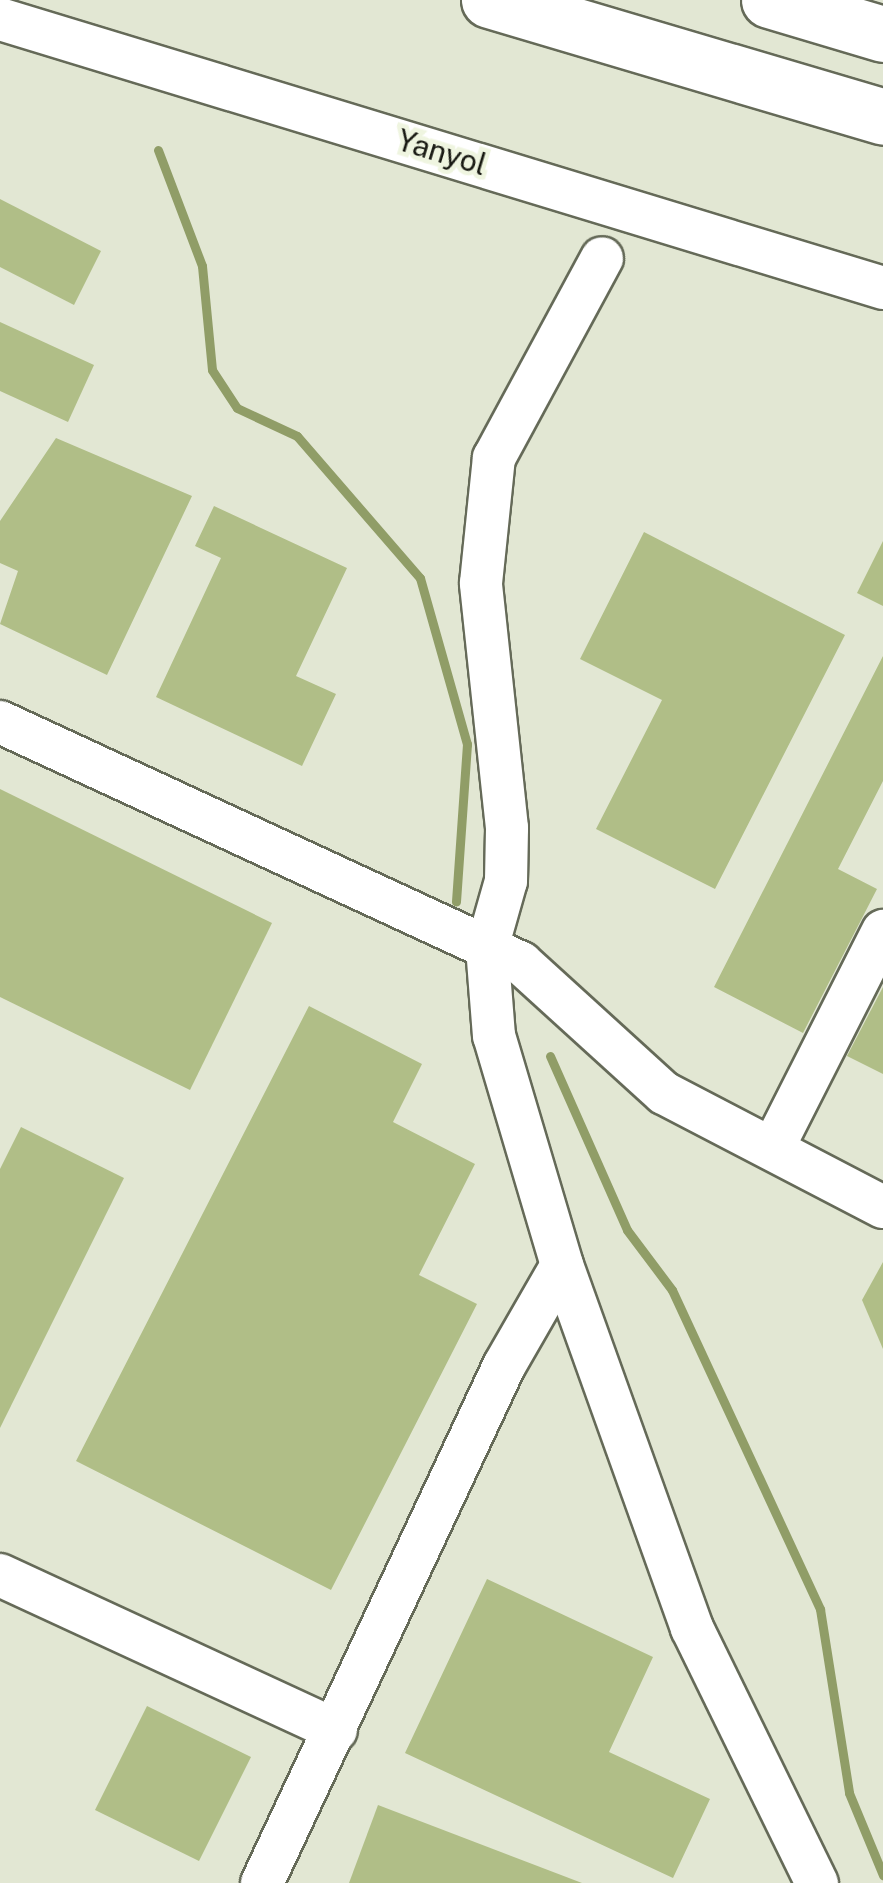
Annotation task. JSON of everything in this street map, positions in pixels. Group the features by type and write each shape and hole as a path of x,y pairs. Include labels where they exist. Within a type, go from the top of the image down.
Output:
{"highway":[{"path":"489,0 883,117"},
{"path":"769,0 883,34"}],"street":[{"name":"Yanyol","path":"0,19 883,288"},
{"path":"602,258 494,458 481,583 507,828 506,881 487,948 494,1036 562,1265 692,1628 817,1883"},
{"path":"0,722 487,948 548,984 664,1093 775,1144 883,1207"},
{"path":"775,1144 883,930"},
{"path":"262,1883 504,1366 562,1265"},
{"path":"0,1575 336,1730"}],"building":[{"path":"0,199 101,251 74,305 0,267"},
{"path":"0,322 94,365 68,422 0,391"},
{"path":"56,438 192,496 107,675 0,624 18,571 0,563 0,521"},
{"path":"214,506 347,568 296,676 336,694 302,766 156,697 221,558 195,546"},
{"path":"644,532 845,635 715,889 596,829 662,700 580,659"},
{"path":"883,541 883,606 857,593"},
{"path":"883,656 883,781 838,869 877,889 803,1033 714,987"},
{"path":"0,789 272,923 190,1090 0,997"},
{"path":"883,987 883,1074 847,1056"},
{"path":"309,1006 422,1064 393,1122 475,1164 419,1275 477,1304 331,1590 76,1461"},
{"path":"21,1127 124,1178 0,1428 0,1169"},
{"path":"883,1262 883,1349 862,1300"},
{"path":"487,1579 653,1657 609,1752 710,1799 673,1878 405,1753"},
{"path":"147,1706 251,1757 199,1861 95,1810"},
{"path":"378,1805 582,1883 349,1883"}],"waterway":[{"path":"158,150 202,266 212,370 237,408 297,436 420,578 467,744 456,902"},
{"path":"550,1056 627,1230 672,1290 820,1609 849,1793 883,1875"}]}
